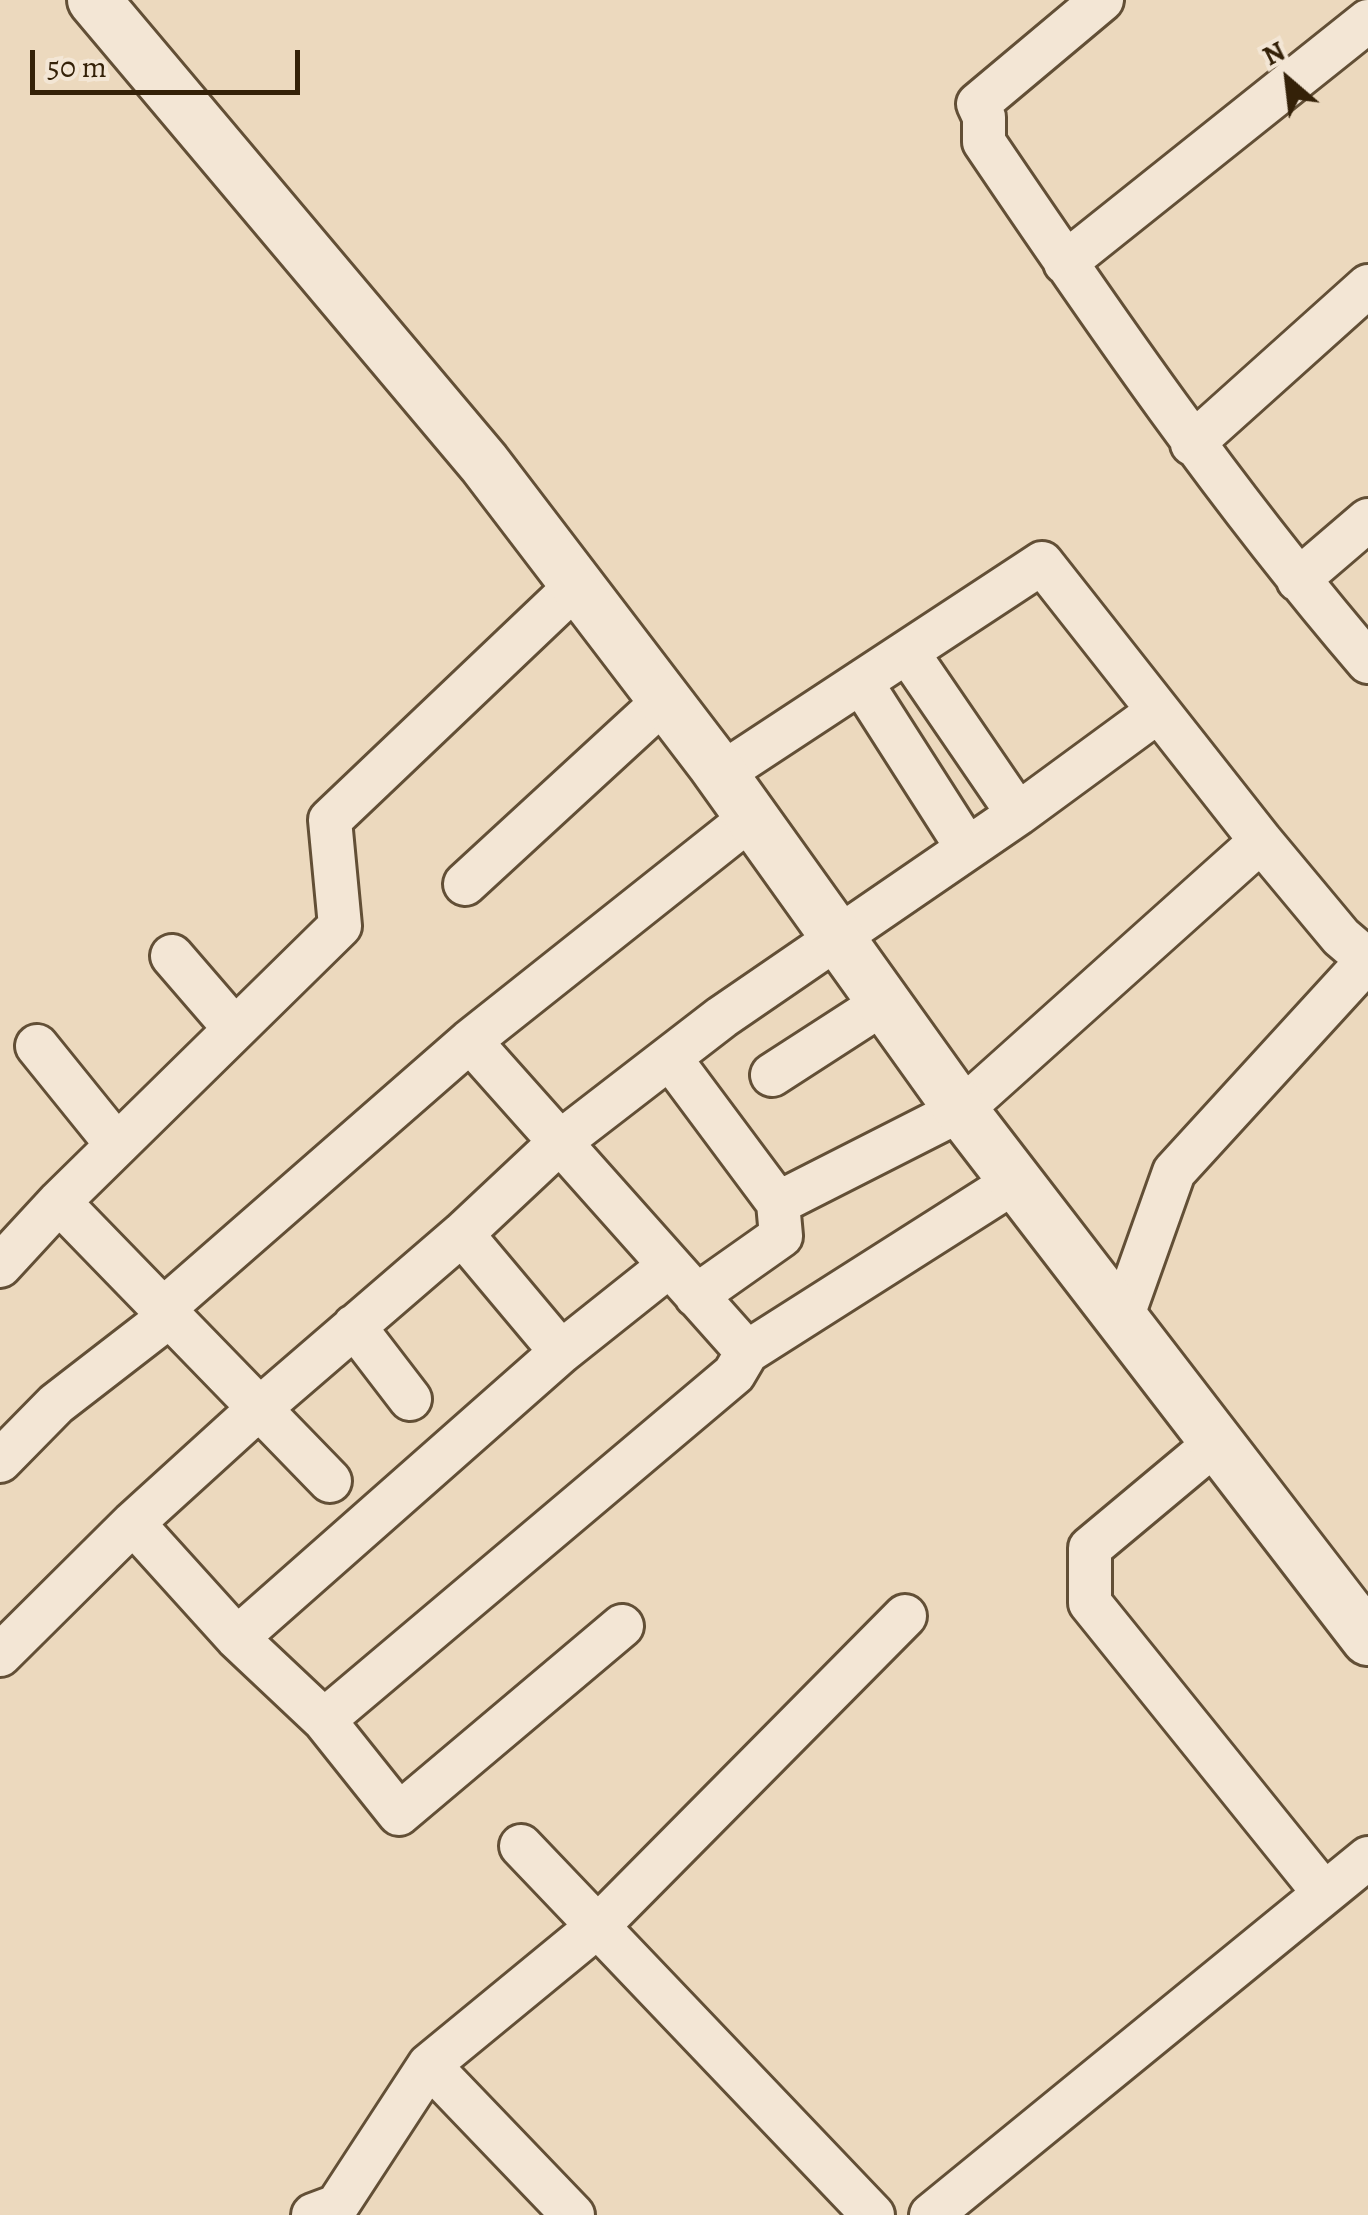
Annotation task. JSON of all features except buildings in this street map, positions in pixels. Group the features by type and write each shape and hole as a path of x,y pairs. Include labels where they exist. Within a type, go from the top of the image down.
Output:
{"street":[{"path":"94,0 484,462 721,774 961,1110 1368,1639"},
{"path":"1102,0 978,104 984,117 984,142 1192,444 1368,662"},
{"path":"1065,263 1368,21"},
{"path":"1192,444 1368,286"},
{"path":"1298,580 1368,520"},
{"path":"721,774 1042,563 1261,842 1341,937 1368,960 1174,1172 1122,1318"},
{"path":"0,1264 340,926 330,820 577,584"},
{"path":"908,653 1018,814"},
{"path":"861,682 967,848"},
{"path":"466,884 665,700"},
{"path":"0,1655 134,1522 259,1408 462,1234 560,1142 838,935 1018,814 1157,712"},
{"path":"0,1461 56,1404 162,1322 177,1297 470,1041 752,817"},
{"path":"778,1203 961,1110 1261,842"},
{"path":"172,956 235,1029"},
{"path":"772,1075 885,1002"},
{"path":"470,1041 746,1352"},
{"path":"36,1046 116,1145"},
{"path":"238,1638 560,1352 682,1281 781,1236 778,1203 670,1058"},
{"path":"324,1720 734,1374 746,1352 1016,1182"},
{"path":"60,1202 330,1482"},
{"path":"462,1234 560,1352"},
{"path":"354,1326 410,1399"},
{"path":"1218,1441 1090,1548 1090,1603 1324,1894"},
{"path":"134,1522 238,1638 324,1720 399,1814 622,1626"},
{"path":"334,2209 429,2065 598,1926 905,1616"},
{"path":"521,1846 873,2215"},
{"path":"931,2215 1368,1858"},
{"path":"429,2065 573,2215"}]}
